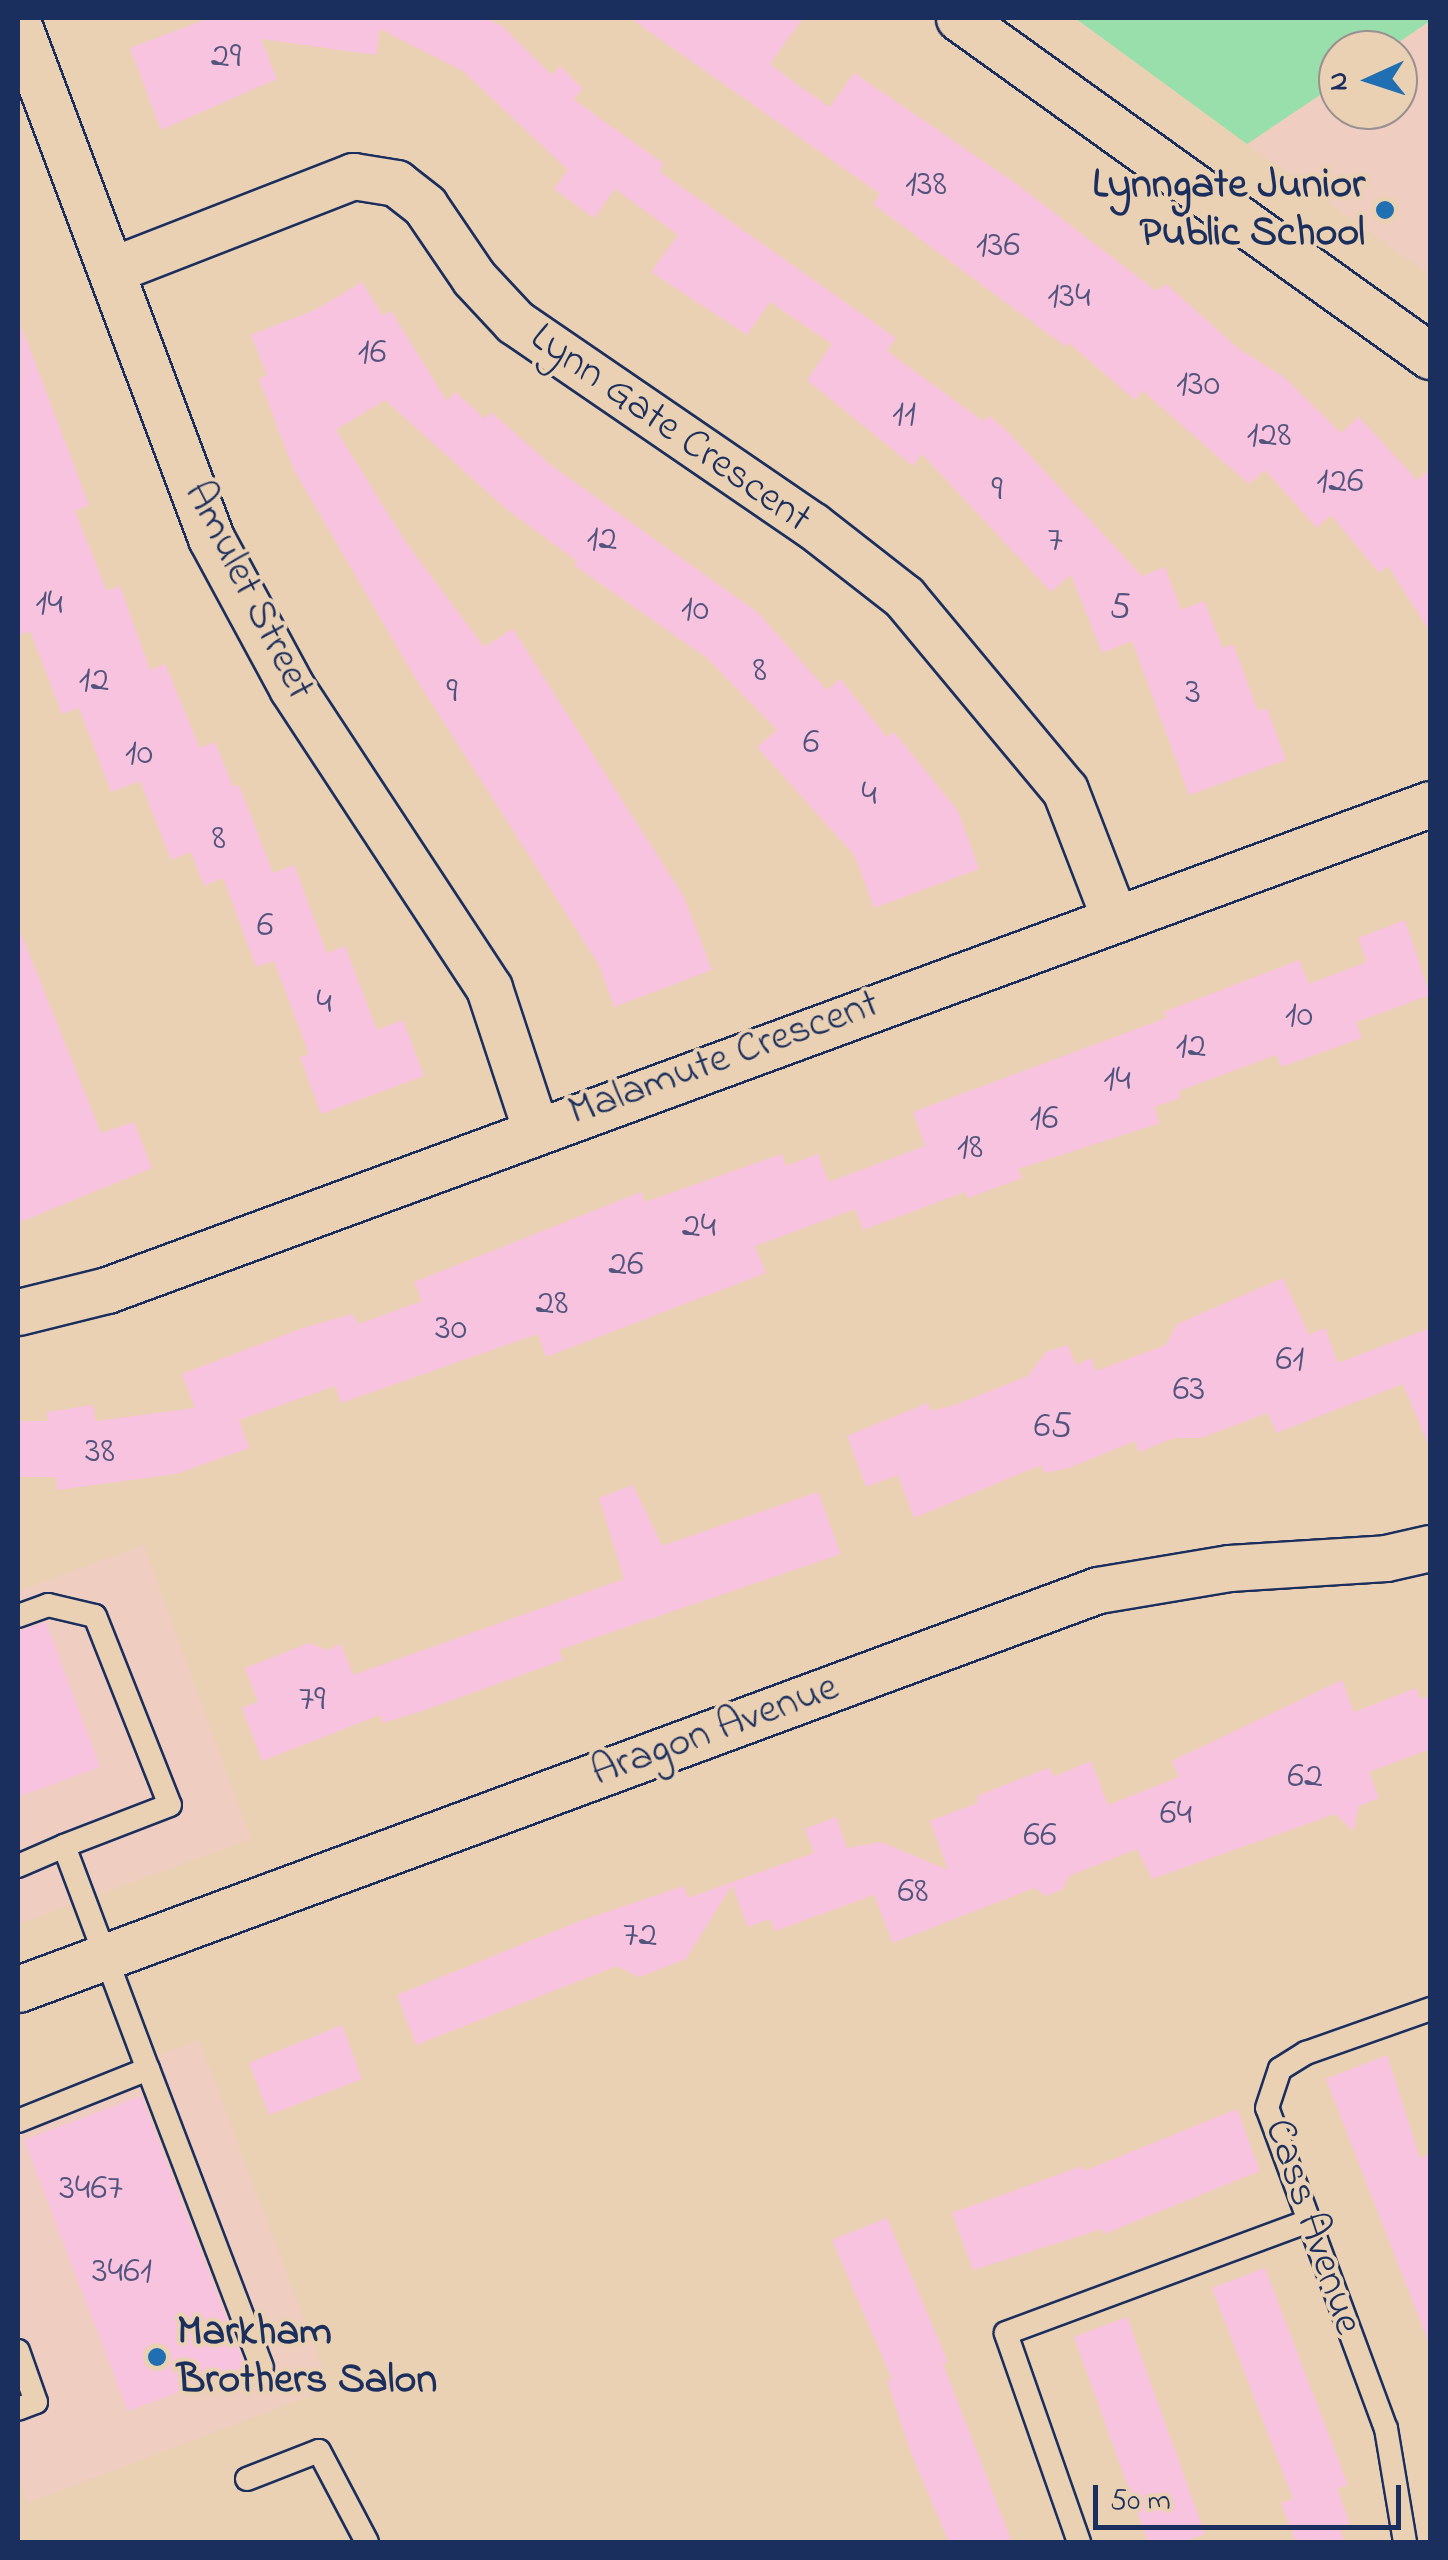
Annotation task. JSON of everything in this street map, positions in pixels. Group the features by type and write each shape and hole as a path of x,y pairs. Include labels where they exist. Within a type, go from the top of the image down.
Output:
{"street":[{"path":"959,18 1430,356"},
{"name":"Amulet Street","path":"18,24 212,538 292,688 489,988 535,1128"},
{"name":"Lynn Gate Crescent","path":"112,270 353,176 396,183 425,206 474,278 515,322 812,525 904,597 1065,790 1114,916"},
{"name":"Malamute Crescent","path":"18,1312 106,1290 535,1128 1430,804"},
{"name":"Aragon Avenue","path":"18,1989 1098,1590 1230,1568 1386,1558 1430,1548"}],"lane":[{"path":"18,1616 48,1605 95,1616 170,1805 18,1866"},
{"path":"64,1846 262,2367"},
{"name":"Cass Avenue","path":"1405,2542 1386,2429 1268,2119 1275,2078 1306,2053 1430,2009"},
{"path":"18,2121 148,2069"},
{"path":"1080,2542 1006,2333 1306,2222"},
{"path":"18,2351 36,2402 18,2409"},
{"path":"246,2480 319,2451 367,2542"}],"shaded area":[{"name":"Lynngate Junior Public School","path":"1430,21 1430,275 1247,144 1318,96 1318,130 1418,130 1417,30"},
{"path":"144,1545 251,1839 18,1924 18,1591"},
{"path":"199,2040 330,2388 28,2503 18,2475 18,2109"}],"green space":[{"path":"1075,18 1430,18 1417,30 1318,30 1318,96 1247,144"}],"building":[{"path":"210,18 253,18 255,23 256,18 485,18 502,26 552,75 560,66 583,89 573,99 664,164 659,171 896,338 887,351 983,421 989,416 1006,430 1142,576 1165,567 1181,610 1204,601 1223,648 1233,644 1258,711 1267,708 1286,760 1189,795 1132,641 1102,653 1071,575 1051,592 922,454 913,466 807,380 832,344 770,302 747,335 651,272 678,235 615,189 594,218 554,189 568,170 463,71 380,29 376,55 261,39 277,79 161,130 130,48"},
{"path":"630,18 803,18 770,64 796,84 830,107 854,73 1014,182 1156,291 1166,284 1239,349 1284,377 1341,433 1359,417 1417,480 1430,470 1430,632 1388,566 1379,573 1331,515 1317,528 1265,470 1249,484 1143,391 1135,400 1069,343 1066,347 873,204 880,194"},
{"path":"362,282 383,316 391,311 447,401 455,392 485,419 491,412 552,466 757,612 827,690 840,679 887,737 894,732 958,811 979,869 874,908 855,856 757,747 777,730 707,658 574,565 577,561 505,508 385,400 336,430 405,541 484,647 513,629 684,897 712,970 614,1007 599,965 411,671 293,468 259,379 267,375 251,335 317,309"},
{"path":"21,325 89,505 75,511 107,591 120,586 150,670 165,664 200,748 215,742 233,787 239,785 273,873 294,865 327,953 345,946 377,1030 403,1020 424,1076 321,1114 300,1057 309,1054 274,961 256,967 223,878 204,886 191,852 171,860 140,781 111,792 79,708 62,714 30,631 18,636"},
{"path":"1405,920 1430,995 1356,1022 1362,1038 1281,1067 1276,1055 1179,1091 1181,1098 1154,1107 1160,1123 1018,1169 1022,1178 968,1198 965,1192 863,1230 855,1209 755,1246 766,1273 546,1357 538,1334 341,1403 335,1386 239,1420 249,1448 176,1474 57,1490 56,1477 18,1477 18,1421 48,1421 47,1412 93,1405 96,1421 195,1408 182,1374 303,1328 352,1314 359,1324 422,1301 414,1282 641,1192 645,1202 782,1154 786,1166 818,1154 829,1182 925,1146 913,1112 1166,1018 1164,1012 1299,960 1309,984 1367,962 1358,938"},
{"path":"18,926 101,1133 134,1122 152,1168 18,1223"},
{"path":"1283,1278 1309,1335 1325,1328 1338,1363 1430,1328 1430,1449 1403,1384 1276,1433 1268,1413 1201,1438 1174,1438 1139,1452 1135,1441 1069,1468 1044,1473 1041,1465 914,1518 898,1475 866,1487 847,1436 928,1403 931,1411 955,1405 1028,1376 1046,1352 1068,1345 1076,1365 1091,1358 1096,1371 1166,1345 1177,1324"},
{"path":"633,1485 662,1546 818,1492 841,1554 559,1650 563,1660 425,1710 383,1723 380,1715 262,1761 242,1708 258,1702 245,1668 309,1643 327,1650 341,1644 353,1675 624,1579 599,1498"},
{"path":"46,1622 100,1767 18,1797 18,1631"},
{"path":"1342,1680 1354,1712 1416,1688 1420,1699 1430,1696 1430,1749 1369,1772 1379,1798 1359,1806 1353,1831 1335,1814 1152,1879 1137,1849 1069,1876 1063,1889 1046,1896 1034,1888 893,1943 874,1895 775,1931 770,1919 748,1927 732,1885 686,1959 639,1977 617,1966 416,2045 397,1995 580,1921 684,1886 688,1898 814,1853 805,1829 836,1817 847,1848 881,1842 948,1870 930,1821 977,1803 977,1796 1048,1768 1055,1776 1091,1761 1108,1805 1179,1777 1172,1761"},
{"path":"342,2025 362,2079 269,2115 249,2063"},
{"path":"1387,2055 1420,2158 1430,2154 1428,2341 1326,2079"},
{"path":"141,2096 245,2367 128,2411 24,2140"},
{"path":"1237,2109 1260,2171 1104,2234 1102,2229 973,2270 952,2213 1082,2166 1084,2171"},
{"path":"887,2218 948,2362 943,2364 1012,2542 949,2542 911,2453 887,2381 892,2379 832,2240"},
{"path":"1265,2268 1348,2485 1337,2489 1350,2523 1339,2527 1345,2542 1296,2542 1281,2503 1293,2499 1212,2288"},
{"path":"1127,2317 1205,2534 1181,2542 1148,2542 1074,2337"}],"place":[{"name":"Lynngate Junior Public School","path":"1385,210"},
{"name":"Markham Brothers Salon","path":"157,2357"}]}
